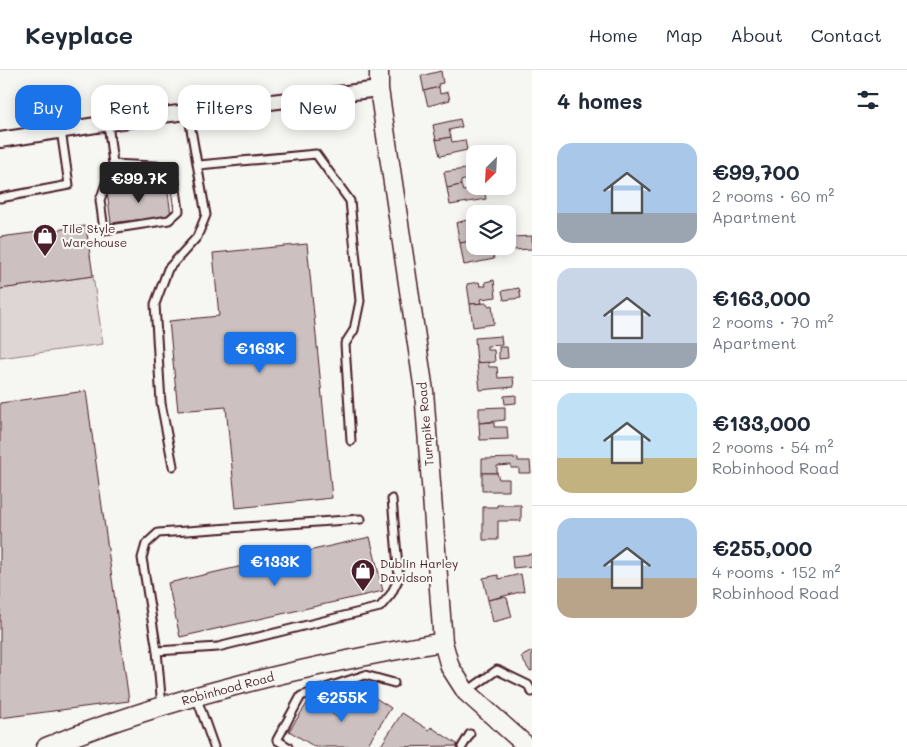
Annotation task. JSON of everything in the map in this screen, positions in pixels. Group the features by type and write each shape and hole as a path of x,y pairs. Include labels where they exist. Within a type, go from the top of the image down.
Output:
{"street":[{"name":"Turnpike Road","path":"379,70 379,89 424,391 443,642 450,667 466,692 528,747"},
{"path":"271,102 379,89"},
{"path":"0,140 61,130"},
{"name":"Robinhood Road","path":"46,747 196,696 350,658 443,642"}],"lane":[{"path":"0,198 68,185 61,130"},
{"path":"109,130 113,164 100,200 104,230 169,220 179,211 172,167 113,164"},
{"path":"172,466 161,403 155,304 168,269 198,237 206,215 192,130"},
{"path":"199,165 316,154 350,201 360,301 354,330 345,344 351,442"},
{"path":"157,651 218,647 380,607 391,594 399,578 392,499"},
{"path":"162,707 157,651 142,558 146,544 158,533 361,519"},
{"path":"466,692 497,670 528,685 532,692"},
{"path":"288,747 277,740 301,696 366,675 394,683"},
{"path":"196,696 214,747"},
{"path":"462,747 470,734"}],"shaded area":[{"path":"93,276 103,344 0,358 0,289"}],"building":[{"path":"441,71 443,83 438,84 439,87 424,91 421,76"},
{"path":"439,87 440,94 448,92 450,100 428,106 424,91"},
{"path":"460,119 462,127 449,130 451,137 436,140 433,125"},
{"path":"451,137 452,142 465,140 466,150 440,156 436,140"},
{"path":"465,169 466,180 461,181 461,185 447,188 444,172"},
{"path":"167,184 171,216 111,223 107,191"},
{"path":"461,185 463,191 466,190 466,195 485,195 486,199 450,205 447,188"},
{"path":"466,220 466,242 460,243 456,223"},
{"name":"Tile Style Warehouse","path":"86,226 93,276 0,289 0,237"},
{"path":"532,236 532,249 516,250 516,237"},
{"path":"466,242 466,255 493,255 494,259 464,265 460,243"},
{"path":"307,244 332,498 236,508 226,407 178,411 169,321 219,316 213,253"},
{"path":"494,280 496,297 481,299 482,303 470,304 467,284 479,282 480,286 486,286 485,282"},
{"path":"519,288 521,298 504,300 502,291"},
{"path":"487,303 488,306 492,305 494,324 473,327 470,304"},
{"path":"501,336 502,345 487,346 487,350 494,350 495,362 477,363 475,338"},
{"path":"499,347 507,347 508,358 499,359"},
{"path":"488,362 489,367 497,367 498,378 513,377 514,387 480,390 477,363"},
{"path":"86,391 129,701 0,718 0,403"},
{"path":"516,395 516,403 505,404 504,396"},
{"path":"505,407 505,420 479,423 479,408"},
{"path":"494,422 494,427 507,427 508,439 480,440 479,423"},
{"path":"518,458 518,461 530,461 531,473 519,473 519,468 511,468 511,465 497,466 497,473 482,473 482,459"},
{"path":"482,473 497,473 499,479 509,479 509,491 482,491"},
{"path":"497,505 521,505 521,521 498,521 498,540 483,540 483,507 497,507"},
{"path":"370,537 383,591 180,637 168,583"},
{"path":"532,554 532,566 513,568 512,556"},
{"path":"521,574 524,591 488,600 483,578 498,575 499,579"},
{"path":"507,598 512,617 493,622 488,600"},
{"path":"532,651 532,671 529,670 521,657"},
{"path":"360,688 391,708 366,747 315,747 289,731 310,699 340,719"},
{"path":"402,713 429,730 431,727 460,746 380,747"}],"place":[{"name":"Tile Style Warehouse","path":"45,257"},
{"name":"Dublin Harley Davidson","path":"363,592"}]}
